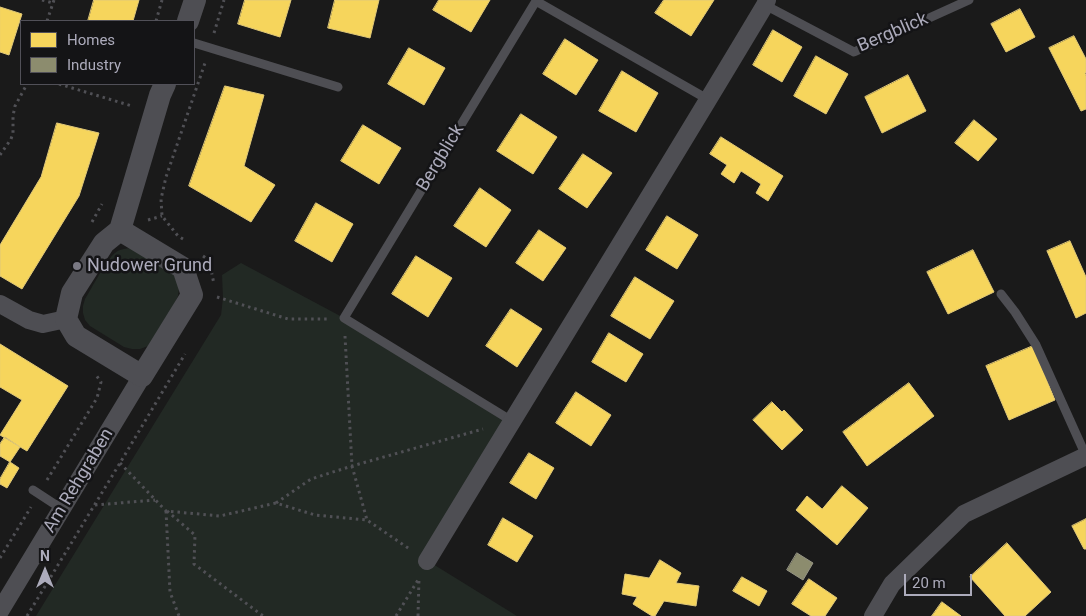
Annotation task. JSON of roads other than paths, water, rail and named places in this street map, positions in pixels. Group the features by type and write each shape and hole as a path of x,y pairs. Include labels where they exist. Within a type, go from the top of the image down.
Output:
{"street":[{"path":"188,20 195,0"},
{"name":"Bergblick","path":"428,561 709,100 766,3"},
{"path":"142,376 76,336 66,319 72,293 104,243 120,230 165,85"},
{"name":"Am Rehgraben","path":"0,612 192,295 183,268 120,230"},
{"path":"0,304 29,320 43,324 66,319"},
{"path":"873,616 892,584 964,514 1086,456"}],"lane":[{"name":"Bergblick","path":"766,3 854,52 969,0"},
{"name":"Bergblick","path":"512,421 344,318 536,1 709,100"},
{"path":"195,43 338,87"},
{"path":"1000,294 1015,312 1036,345 1086,456"},
{"path":"36,492 62,509"}],"place":[{"name":"Nudower Grund","path":"77,266"}]}
